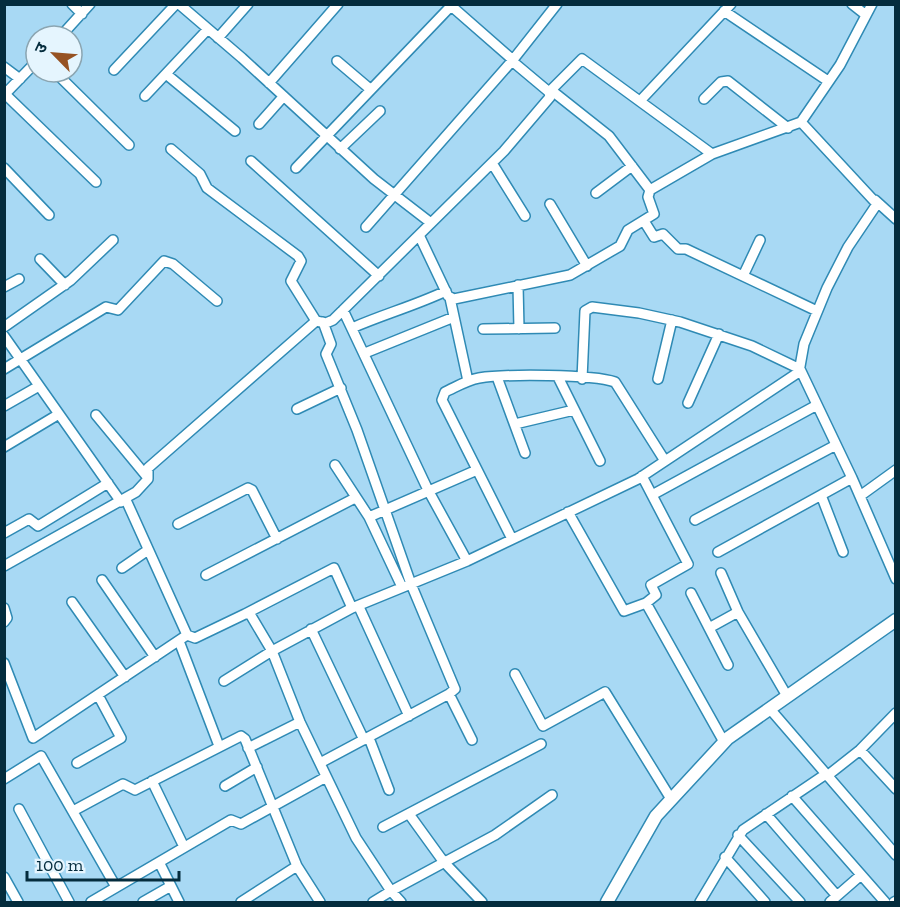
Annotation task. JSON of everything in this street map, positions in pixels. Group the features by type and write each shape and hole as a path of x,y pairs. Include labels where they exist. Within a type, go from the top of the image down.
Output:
{"main road":[{"path":"607,903 656,816 724,742 896,620"}],"street":[{"path":"72,4 82,14"},
{"path":"72,24 90,4"},
{"path":"114,70 177,4 269,83 340,149 430,223"},
{"path":"218,38 248,4"},
{"path":"269,83 338,4"},
{"path":"366,227 512,60 557,4"},
{"path":"852,4 866,15"},
{"path":"352,328 393,309 402,311 448,294 518,285 570,275 620,246 626,233 654,214 648,197 650,190 712,154 801,122 840,65 872,4"},
{"path":"296,168 450,5 512,60 602,130 650,190"},
{"path":"640,101 728,8 828,81"},
{"path":"145,96 208,29"},
{"path":"4,566 123,501 148,479 148,468 319,321 333,320 492,163 550,98 550,91 582,59 712,154"},
{"path":"337,61 370,89"},
{"path":"4,67 20,79"},
{"path":"166,74 235,131"},
{"path":"24,75 5,95 96,183"},
{"path":"704,99 721,82 728,81 788,128"},
{"path":"67,84 129,145"},
{"path":"259,124 283,97"},
{"path":"340,149 380,111"},
{"path":"801,122 896,219"},
{"path":"171,149 200,174 207,188 298,256 301,261 291,281 319,321 331,344 326,354 385,509 406,585"},
{"path":"251,161 379,276"},
{"path":"492,163 525,216"},
{"path":"596,193 632,166"},
{"path":"4,168 49,215"},
{"path":"224,681 311,629 406,585 467,561 642,476 792,379 800,369 804,344 817,311 848,247 877,204 875,200"},
{"path":"550,204 587,266"},
{"path":"644,221 653,237 663,234 678,249 686,249 817,311"},
{"path":"419,235 448,294 468,381"},
{"path":"4,327 65,285 113,240"},
{"path":"743,276 760,240"},
{"path":"40,259 65,285"},
{"path":"4,369 106,307 118,310 164,261 173,264 217,301"},
{"path":"4,287 19,279"},
{"path":"518,285 519,328"},
{"path":"582,379 585,311 588,307 639,313 672,320 752,346 800,369 852,478 896,579"},
{"path":"343,310 428,490 467,561"},
{"path":"364,353 454,317"},
{"path":"658,379 672,320"},
{"path":"483,329 555,328"},
{"path":"688,403 719,334"},
{"path":"4,336 123,501 148,550 183,638 219,746"},
{"path":"512,540 442,400 445,393 468,381 497,376 611,380 620,385 665,461"},
{"path":"497,376 525,453"},
{"path":"558,377 600,461"},
{"path":"4,406 39,386"},
{"path":"297,409 340,388"},
{"path":"652,495 817,405"},
{"path":"515,424 574,410"},
{"path":"4,447 59,414"},
{"path":"96,415 148,479"},
{"path":"695,520 836,444"},
{"path":"320,763 454,692 455,685 406,585 369,517 335,465"},
{"path":"369,517 477,470"},
{"path":"860,496 896,470"},
{"path":"568,512 624,611 646,603 656,595 651,585 688,564 642,476"},
{"path":"718,552 852,478"},
{"path":"4,533 29,519 38,526 108,483"},
{"path":"178,524 248,488 252,490 277,539"},
{"path":"821,495 843,552"},
{"path":"206,576 355,498"},
{"path":"122,568 148,550"},
{"path":"33,738 183,638 195,638 334,568 409,716"},
{"path":"722,573 738,612 787,696"},
{"path":"102,580 155,657"},
{"path":"691,593 728,664"},
{"path":"72,602 125,677"},
{"path":"646,603 724,742"},
{"path":"4,608 7,618 4,622"},
{"path":"709,628 738,612"},
{"path":"245,614 253,616 272,651 300,722 356,838 401,903"},
{"path":"311,629 389,790"},
{"path":"4,663 41,756 116,887"},
{"path":"515,674 543,726 602,692 607,694 671,799"},
{"path":"449,694 472,740"},
{"path":"77,763 121,738 98,695"},
{"path":"770,709 894,851"},
{"path":"700,903 738,835 860,750 896,713"},
{"path":"248,748 300,722"},
{"path":"74,811 123,784 133,790 241,736 297,866 320,903"},
{"path":"384,827 541,744"},
{"path":"860,750 896,789"},
{"path":"4,779 41,756"},
{"path":"225,786 256,768"},
{"path":"91,903 231,820 242,824 326,777"},
{"path":"152,781 184,847"},
{"path":"373,903 443,861 495,835 552,795"},
{"path":"792,796 885,903"},
{"path":"19,809 69,903"},
{"path":"409,814 443,861 482,903"},
{"path":"766,814 834,899 861,875"},
{"path":"738,835 800,903"},
{"path":"725,857 765,903"},
{"path":"159,862 179,903"},
{"path":"241,903 297,866"},
{"path":"4,877 18,903"},
{"path":"143,903 171,886"}]}
